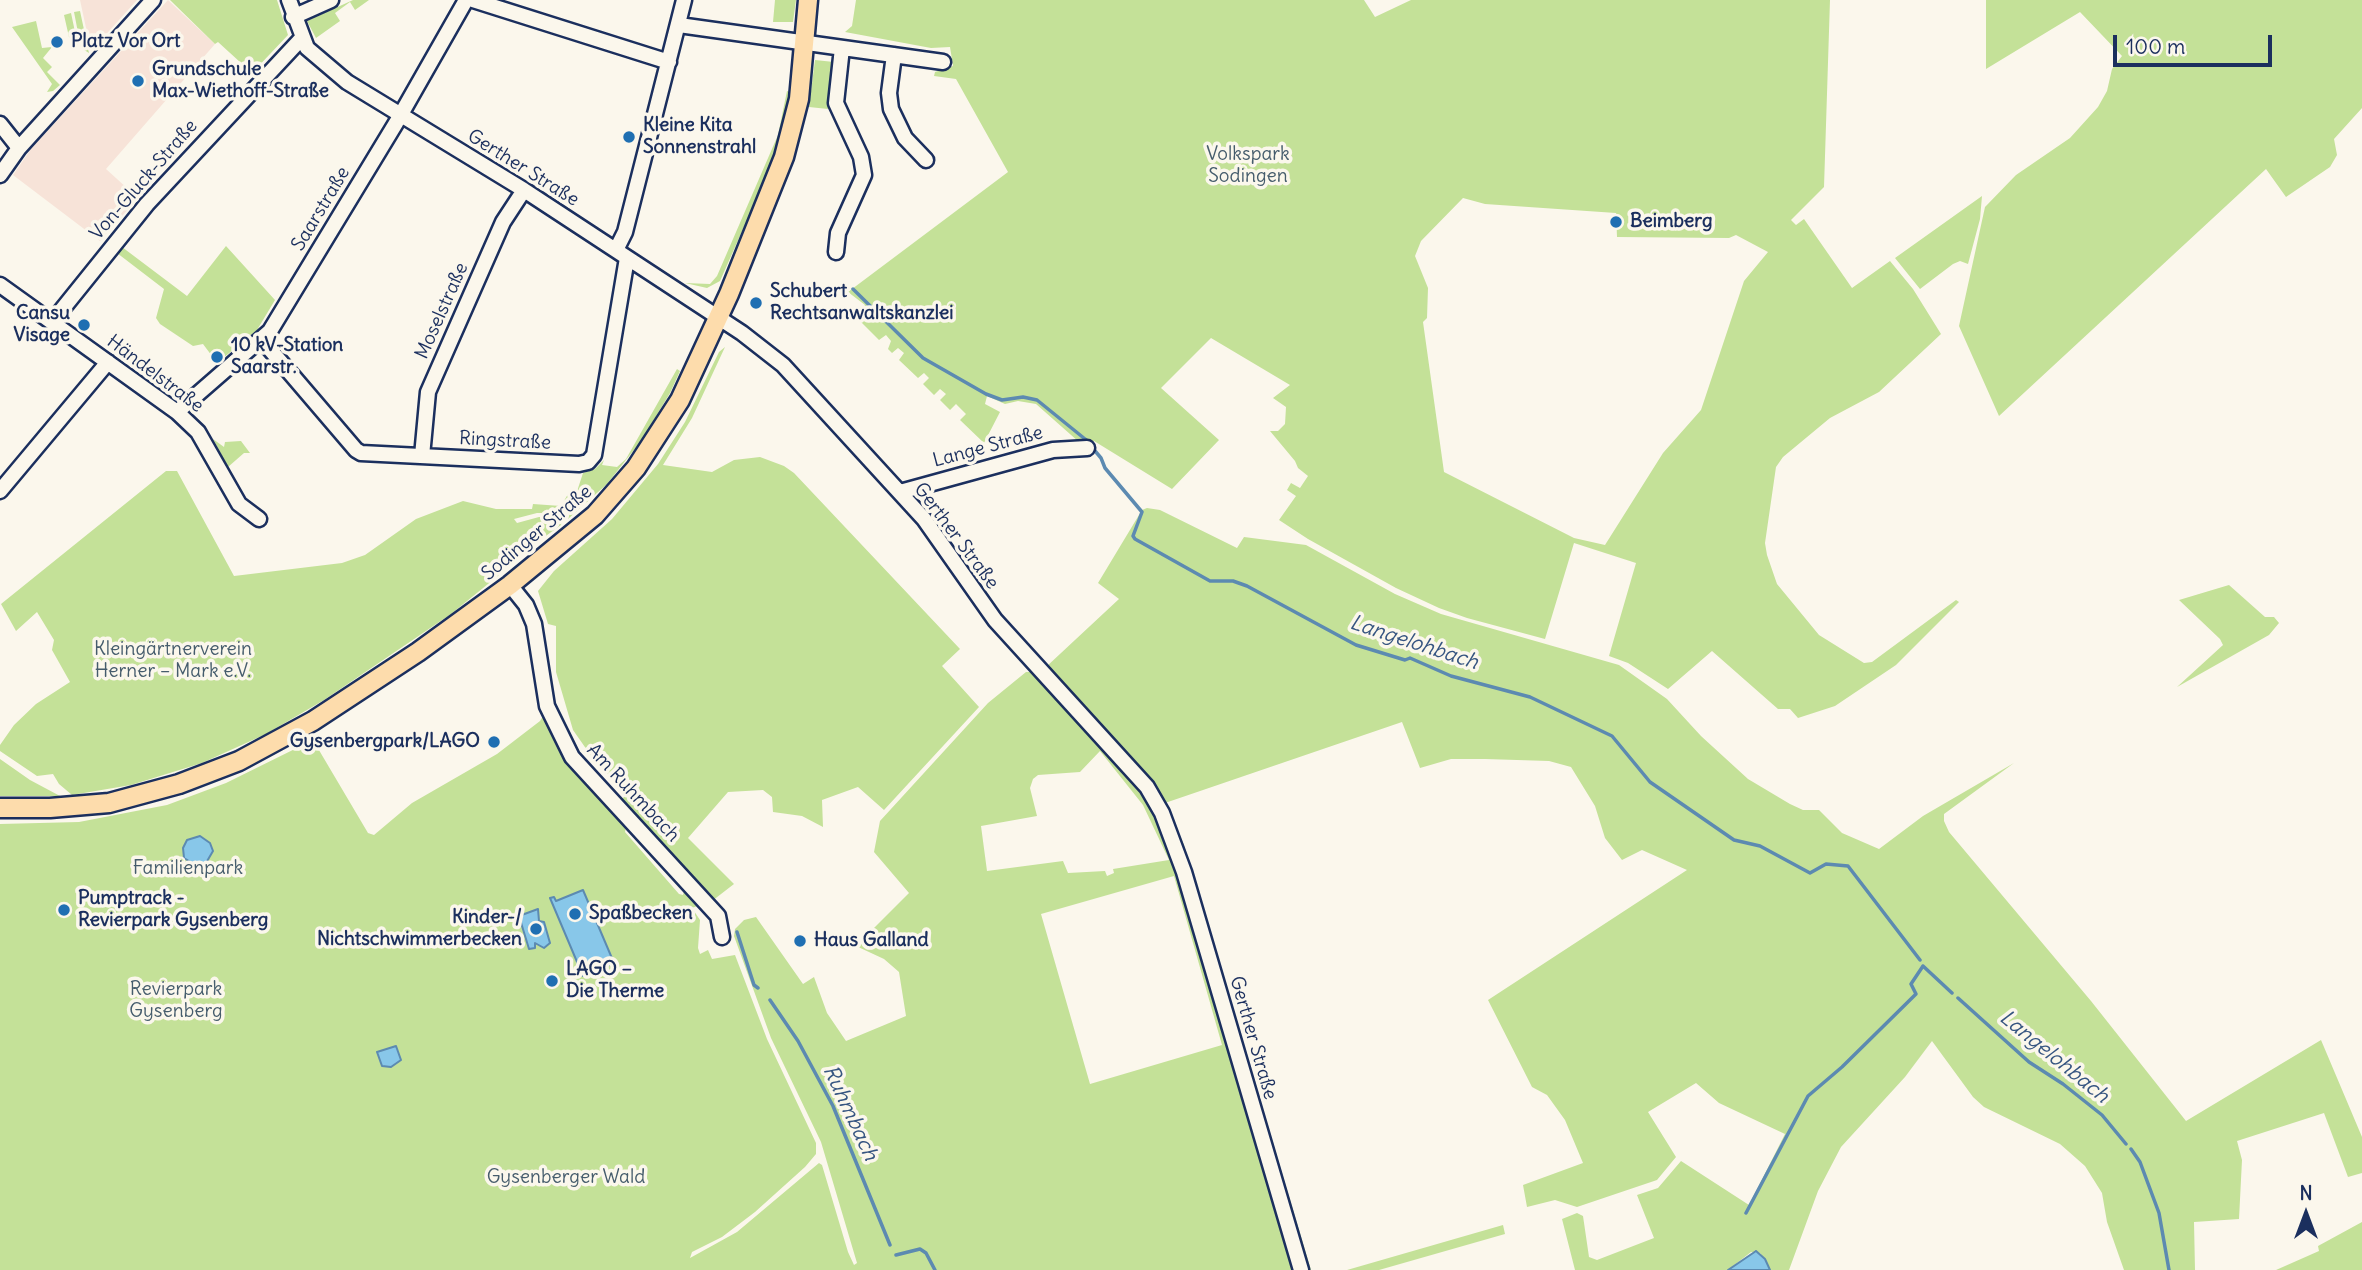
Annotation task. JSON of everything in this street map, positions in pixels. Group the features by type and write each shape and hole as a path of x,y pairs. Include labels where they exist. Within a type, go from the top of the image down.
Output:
{"main road":[{"name":"Sodinger Straße","path":"0,808 50,808 108,803 187,782 239,761 313,721 381,678 510,584 577,531 636,468 680,400 718,317 784,157 799,99 808,0"}],"street":[{"path":"0,175 19,148 153,0"},
{"name":"Gerther Straße","path":"289,0 301,38 317,60 622,254 718,317 783,365 925,519 995,620 1139,778 1162,813 1184,873 1301,1270"},
{"path":"293,17 331,0"},
{"name":"Saarstraße","path":"177,412 262,340 400,115 466,0"},
{"path":"473,0 669,62"},
{"name":"Ringstraße","path":"262,340 356,450 422,456 588,462 594,455 625,232 684,0"},
{"path":"679,26 943,62"},
{"name":"Von-Gluck-Straße","path":"52,323 147,204 301,38"},
{"path":"836,251 838,233 864,175 861,158 836,103 842,48"},
{"path":"894,55 889,93 891,109 905,138 926,160"},
{"path":"0,124 19,148"},
{"name":"Moselstraße","path":"422,456 428,392 503,222 524,190"},
{"name":"Händelstraße","path":"0,285 177,412 198,432 239,504 259,519"},
{"path":"0,491 108,362"},
{"name":"Lange Straße","path":"900,492 1053,450 1087,448"},
{"name":"Am Ruhmbach","path":"510,584 526,606 534,624 547,706 572,757 718,916 722,937"}],"shaded area":[{"path":"80,0 137,0 91,51"},
{"path":"168,0 215,44 106,169 138,198 100,241 13,175 31,149"}],"green space":[{"path":"170,0 277,0 288,35 252,73 218,42 215,44"},
{"path":"353,0 369,0 355,10 350,2 335,13 340,21 316,38 307,21"},
{"path":"775,0 796,0 793,22 773,22"},
{"name":"Volkspark Sodingen","path":"856,0 1364,0 1375,17 1411,0 1830,0 1824,187 1791,220 1796,225 1804,219 1852,288 1890,261 1913,289 1941,334 1879,392 1830,418 1783,457 1776,467 1765,543 1767,555 1777,584 1819,635 1864,663 1872,662 1956,600 1959,602 1896,665 1835,706 1798,718 1790,709 1778,709 1712,651 1668,689 1628,663 1609,656 1636,563 1574,543 1545,639 1439,608 1396,588 1308,539 1279,520 1296,496 1287,490 1291,483 1300,488 1308,476 1298,468 1270,431 1278,431 1285,424 1286,407 1273,398 1290,385 1211,338 1161,388 1219,440 1172,489 1094,441 1079,442 1036,404 1018,401 1005,404 987,396 985,404 1000,412 984,443 960,420 966,414 956,404 950,410 940,400 946,394 940,389 934,395 923,384 929,378 924,373 918,378 899,360 904,353 898,348 892,353 888,349 891,341 886,335 879,340 855,316 865,305 848,292 1008,172 956,79 934,76 935,72 953,66 950,47 931,48 845,32 852,26","holes":["1463,198 1485,204 1616,213 1617,237 1729,238 1736,235 1768,252 1744,281 1701,410 1663,453 1605,545 1574,538 1444,472 1423,322 1427,318 1428,288 1415,256 1421,241"]},
{"path":"1986,0 2362,0 2362,108 2334,139 2337,155 2330,167 2286,197 2266,169 1999,416 1959,326 1985,207 2016,175 2070,138 2098,107 2107,91 2112,69 2122,56 2080,12 1986,69"},
{"path":"80,11 89,53 81,48 74,12"},
{"path":"71,13 78,46 69,37 64,15"},
{"path":"36,21 42,48 52,47 43,58 52,67 47,72 60,85 53,91 47,92 52,84 12,27"},
{"path":"815,60 834,62 828,109 809,107"},
{"path":"787,91 790,92 781,143 720,281 707,288 685,283 710,284 717,276 778,135"},
{"path":"1982,196 1980,219 1968,264 1960,261 1953,264 1920,289 1895,258"},
{"path":"226,246 275,300 257,330 222,359 216,352 212,356 203,344 193,346 160,324 156,318 164,289 117,253 122,247 187,296"},
{"path":"725,347 692,418 663,465 712,472 734,460 760,457 794,473 960,649 942,666 979,707 884,810 858,787 822,800 823,827 802,816 773,812 772,797 763,790 728,792 688,838 734,884 712,901 619,802 627,794 594,760 573,730 556,672 556,626 548,624 538,591 554,571 612,519 658,464 685,422 719,352"},
{"path":"677,369 680,371 670,393 641,441 607,484 568,519 583,473 595,469 604,460 602,465 617,467 626,459"},
{"path":"213,439 224,447 225,442 241,441 250,453 244,453 228,467"},
{"name":"Kleingärtnerverein Herner – Mark e.V.","path":"166,471 177,471 234,576 342,563 365,555 416,519 463,501 496,509 532,509 533,504 561,506 571,489 565,513 537,513 514,519 517,523 539,517 563,517 561,525 507,564 504,571 451,614 324,700 266,734 202,763 131,785 72,795 59,784 53,774 37,776 0,751 0,745 14,725 36,704 70,682 52,650 54,640 37,612 16,631 1,604"},
{"path":"1142,510 1160,510 1237,548 1244,537 1306,545 1395,594 1441,614 1619,665 1667,699 1701,736 1748,779 1803,810 1819,810 1842,833 1879,849 1923,816 2014,763 1944,814 1949,832 2091,1001 2186,1121 2321,1040 2362,1137 2362,1173 2348,1177 2324,1113 2237,1141 2242,1160 2239,1219 2194,1222 2195,1270 2124,1270 2107,1222 2102,1193 2085,1166 2060,1144 1984,1107 1973,1097 1932,1041 1905,1077 1841,1147 1818,1191 1789,1270 1770,1270 1760,1253 1751,1252 1728,1270 1575,1270 1562,1219 1577,1213 1583,1216 1589,1257 1597,1260 1654,1238 1637,1195 1658,1188 1681,1161 1749,1205 1785,1134 1719,1103 1696,1083 1648,1112 1676,1157 1657,1180 1577,1207 1555,1200 1527,1207 1523,1185 1583,1163 1565,1120 1547,1095 1532,1087 1488,1000 1687,870 1642,850 1622,860 1605,838 1595,806 1571,767 1549,761 1451,759 1420,768 1402,722 1165,803 1184,845 1311,1270 0,1270 0,824 79,822 167,805 226,783 313,740 368,833 374,835 412,803 497,754 540,721 545,713 627,822 625,832 679,894 683,895 685,888 700,905 692,908 700,920 700,954 708,950 712,959 735,955 767,1039 816,1143 816,1154 805,1167 755,1212 722,1237 692,1252 690,1258 737,1232 819,1163 822,1165 854,1265 857,1263 821,1142 771,1038 734,936 735,929 744,920 756,917 803,984 814,977 827,1013 846,1041 906,1016 899,972 884,959 856,946 909,893 874,852 880,821 988,703 1026,672 1033,672 1103,746 1046,667 1119,599 1098,583","holes":["1100,751 1143,805 1169,860 1113,869 1114,873 1107,876 1105,871 1068,873 1063,861 987,871 981,826 1037,816 1030,788 1033,779 1038,775 1080,772","1174,876 1222,1045 1090,1084 1041,914"]},
{"path":"2229,585 2265,617 2274,617 2279,623 2269,635 2177,687 2223,645 2179,600"},
{"path":"0,759 30,780 60,796 0,796"},
{"path":"2362,1222 2362,1270 2276,1270 2319,1251 2318,1246"},
{"path":"1503,1225 1505,1234 1379,1270 1347,1270"}],"water":[{"path":"200,836 210,843 213,851 206,863 197,866 184,858 183,848 187,840"},
{"path":"583,890 614,963 583,976 550,898 554,897 556,901"},
{"name":"Kinder-/ Nichtschwimmerbecken","path":"538,909 539,921 544,922 550,943 544,948 535,943 535,948 529,949 519,916"},
{"path":"396,1046 401,1060 391,1067 382,1066 377,1052"},
{"path":"1756,1251 1765,1259 1770,1270 1728,1270"}],"waterway":[{"name":"Langelohbach","path":"853,289 923,358 986,394 1002,400 1023,397 1037,400 1085,439 1142,512 1133,536 1135,539 1210,581 1233,581 1247,586 1356,645 1405,660 1410,658 1451,676 1530,697 1612,736 1650,782 1734,840 1760,846 1810,873 1826,864 1848,866 1920,960"},
{"name":"Ruhmbach","path":"737,932 754,985 758,988"},
{"name":"Langelohbach","path":"1923,966 1952,993"},
{"path":"1746,1213 1808,1096 1842,1067 1916,994 1911,984 1923,966"},
{"name":"Langelohbach","path":"1958,998 2029,1062 2063,1084 2102,1115 2126,1144"},
{"name":"Ruhmbach","path":"770,1000 798,1041 833,1106 890,1245"},
{"name":"Langelohbach","path":"2131,1149 2140,1162 2159,1213 2169,1270"},
{"name":"Ruhmbach","path":"896,1255 920,1249 926,1253 935,1270"}],"place":[{"name":"Platz Vor Ort","path":"57,42"},
{"name":"Grundschule Max-Wiethoff-Straße","path":"138,81"},
{"name":"Kleine Kita Sonnenstrahl","path":"629,137"},
{"name":"Beimberg","path":"1616,222"},
{"name":"Schubert Rechtsanwaltskanzlei","path":"756,303"},
{"name":"Cansu Visage","path":"84,325"},
{"name":"10 kV-Station Saarstr.","path":"217,357"},
{"name":"Gysenbergpark/LAGO","path":"494,742"},
{"name":"Pumptrack - Revierpark Gysenberg","path":"64,910"},
{"name":"Spaßbecken","path":"575,914"},
{"name":"Kinder-/ Nichtschwimmerbecken","path":"536,929"},
{"name":"Haus Galland","path":"800,941"},
{"name":"LAGO – Die Therme","path":"552,981"}],"park label":[{"name":"Familienpark","path":"188,869"},
{"name":"Revierpark Gysenberg","path":"176,1001"},
{"name":"Gysenberger Wald","path":"566,1178"}]}
